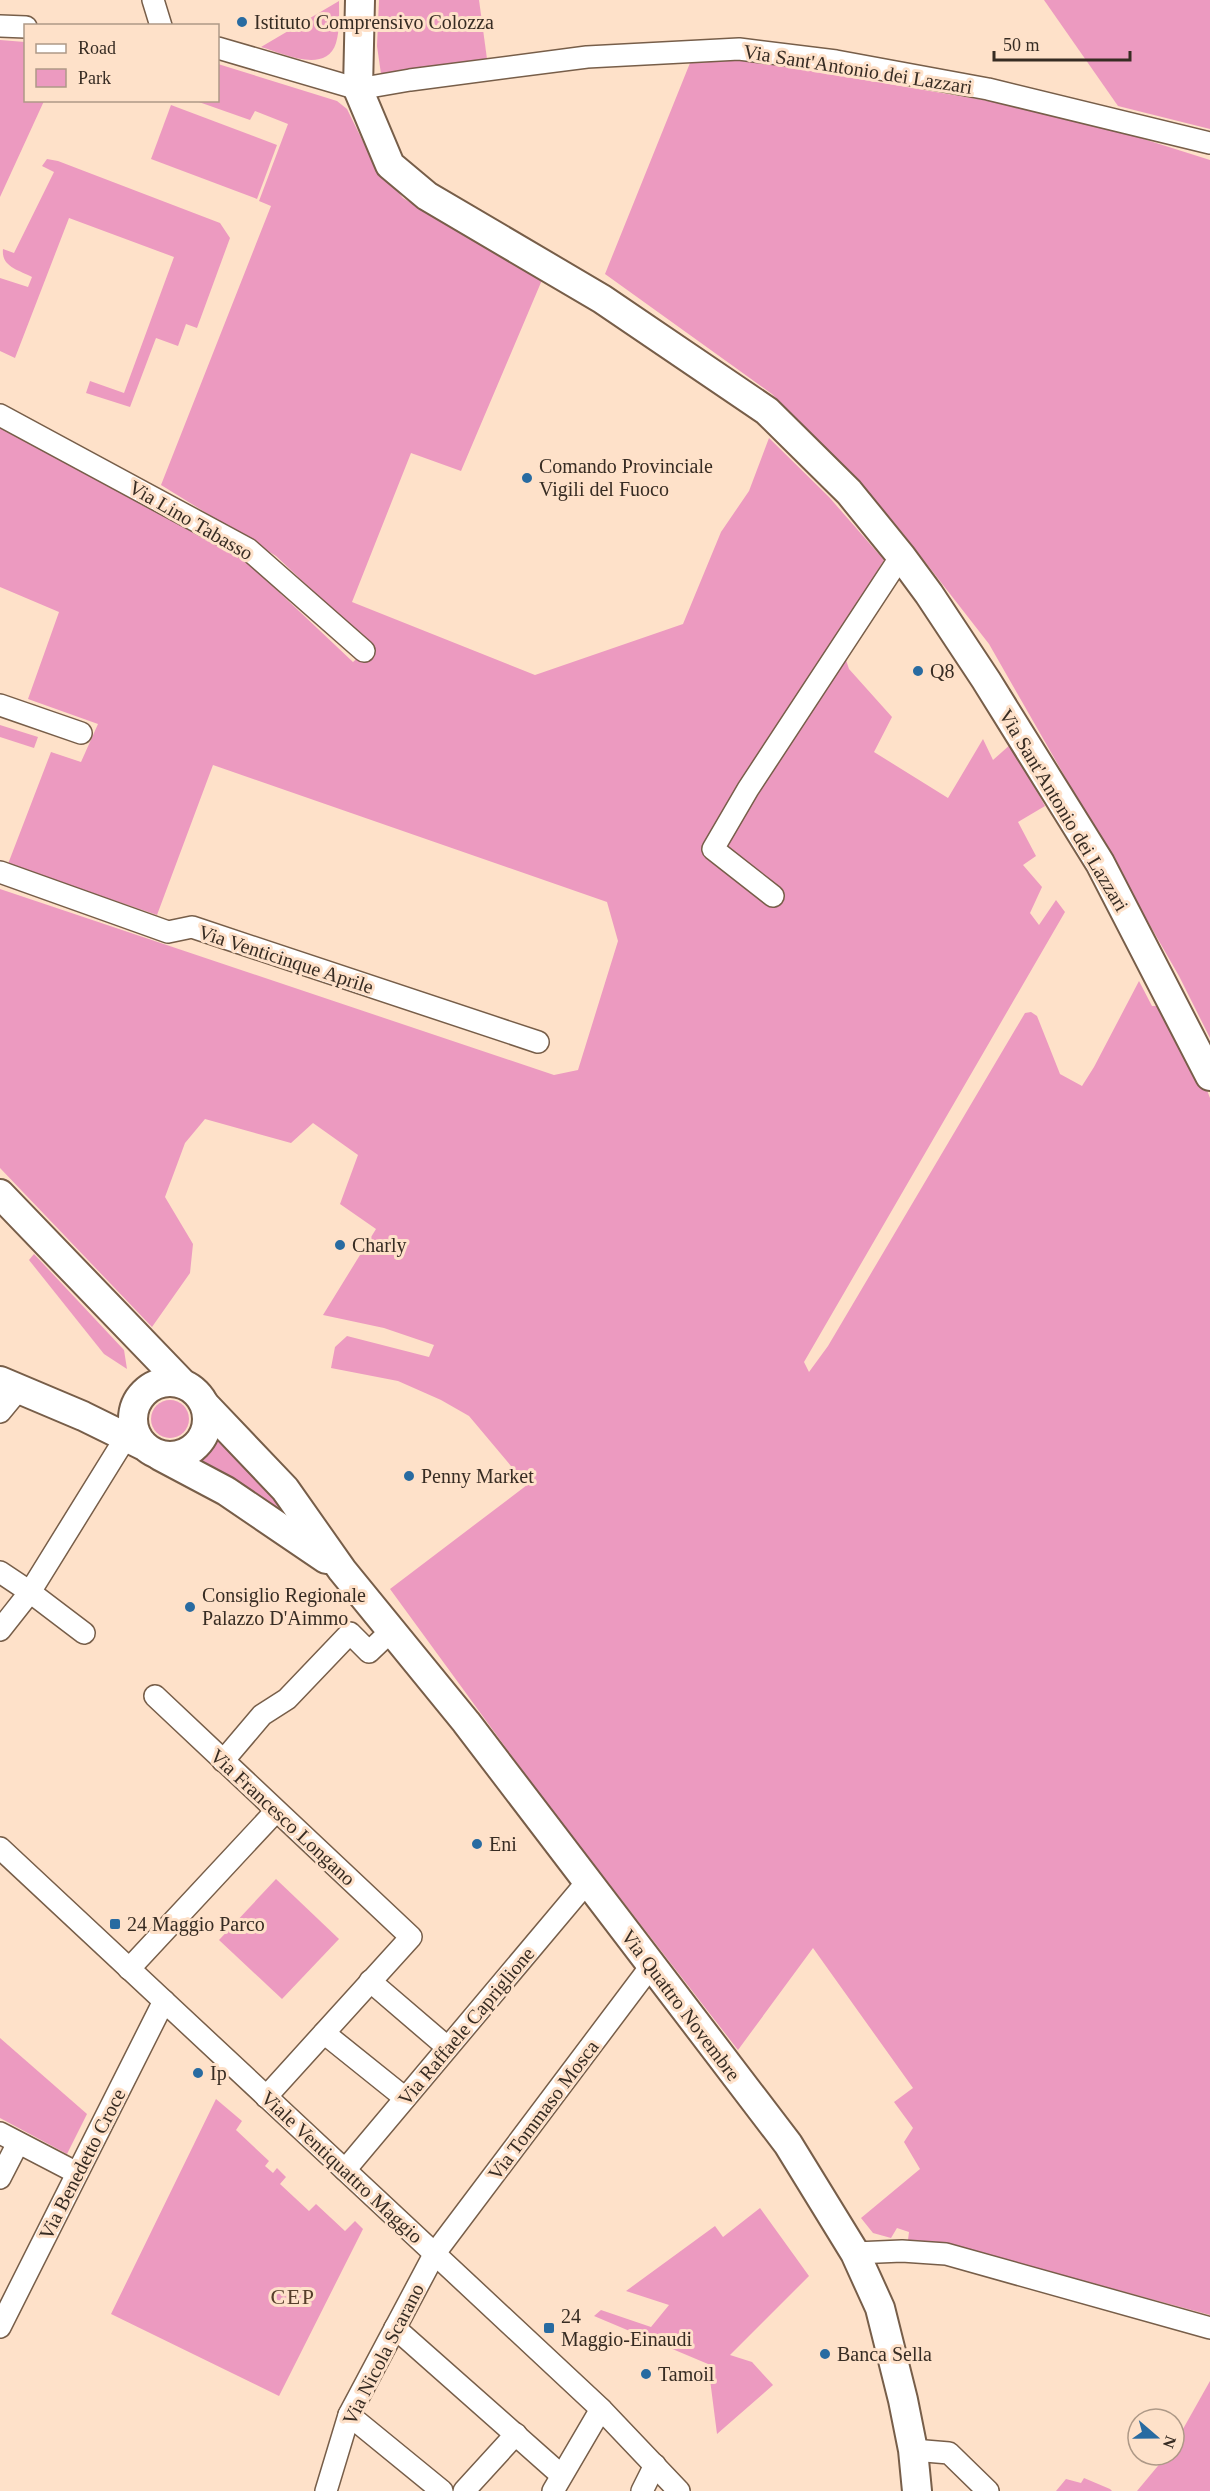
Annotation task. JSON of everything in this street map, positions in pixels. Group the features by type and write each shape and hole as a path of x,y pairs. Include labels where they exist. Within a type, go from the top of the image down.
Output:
{"main road":[{"name":"Via Sant'Antonio dei Lazzari","path":"360,0 358,89 390,165 427,196 602,300 767,411 849,492 901,556 986,680 1100,863 1210,1076"},
{"path":"0,1194 149,1347 183,1384 200,1396 205,1405 208,1422 203,1438 192,1450 177,1457 143,1446 135,1432 132,1419 141,1397 149,1347"},
{"path":"83,1416 105,1414 141,1397 164,1382 183,1384"},
{"name":"Via Quattro Novembre","path":"9,1385 83,1416 225,1491 342,1570"},
{"name":"Via Quattro Novembre","path":"205,1405 285,1489 342,1570 390,1632 466,1722 788,2144 855,2253 880,2308 903,2400 913,2450 917,2491"}],"street":[{"path":"153,0 160,24"},
{"path":"0,26 24,27"},
{"name":"Via Sant'Antonio dei Lazzari","path":"219,48 358,89 587,57 739,49 836,61 988,89 1210,143"},
{"name":"Via Lino Tabasso","path":"0,415 248,549 364,651"},
{"path":"773,896 713,849 748,789 901,556"},
{"path":"0,705 81,733"},
{"name":"Via Venticinque Aprile","path":"0,872 168,932 192,927 538,1042"},
{"path":"0,1412 9,1385"},
{"path":"0,1630 143,1446"},
{"path":"0,1572 84,1633"},
{"path":"223,1761 262,1715 287,1699 350,1633 369,1652 390,1632"},
{"name":"Via Francesco Longano","path":"155,1696 411,1937 370,1981"},
{"path":"129,1969 276,1811"},
{"name":"Viale Ventiquattro Maggio","path":"0,1848 601,2409 679,2491"},
{"name":"Via Raffaele Capriglione","path":"345,2170 587,1882"},
{"name":"Via Tommaso Mosca","path":"435,2253 651,1966"},
{"path":"266,2097 370,1981 447,2047"},
{"name":"Via Benedetto Croce","path":"0,2327 164,2001"},
{"path":"324,2033 405,2098"},
{"path":"0,2178 9,2138 77,2173"},
{"name":"Via Nicola Scarano","path":"326,2491 350,2415 435,2253"},
{"path":"855,2253 946,2254 1210,2328"},
{"path":"395,2328 516,2434 557,2483 601,2409"},
{"path":"350,2415 442,2491"},
{"path":"464,2491 516,2434"},
{"path":"913,2450 949,2453 988,2491"},
{"path":"642,2491 655,2465"}],"green space":[{"path":"379,0 479,0 487,59 381,74 377,46"},
{"path":"1044,0 1210,0 1210,129 1118,106"},
{"path":"339,1 339,27 336,43 331,53 323,58 313,60 291,57 261,47"},
{"path":"0,40 24,42 24,102 44,102 0,197"},
{"path":"745,60 1007,104 1134,136 1210,160 1210,1038 1179,976 989,644 901,531 851,474 772,394 605,274 690,63"},
{"path":"219,64 337,101 347,109 373,162 403,198 542,280 461,471 411,453 352,602 535,675 683,624 721,532 749,491 769,438 829,497 884,560 849,618 835,651 846,660 849,669 892,717 874,752 948,798 983,739 993,760 1011,744 1045,806 1018,822 1036,856 1023,865 1042,887 1030,913 1039,925 1056,900 1065,912 804,1362 809,1372 828,1346 1025,1013 1031,1012 1037,1016 1060,1074 1082,1086 1139,981 1152,1006 1159,1006 1205,1085 1210,1098 1210,2315 981,2253 908,2240 909,2232 897,2228 891,2238 873,2233 861,2218 920,2169 904,2142 913,2128 894,2102 913,2088 813,1948 738,2050 541,1796 390,1589 527,1485 469,1416 441,1400 398,1381 331,1368 335,1347 347,1336 429,1357 434,1345 384,1328 323,1315 376,1229 340,1204 358,1155 313,1123 291,1143 205,1119 185,1143 165,1197 193,1244 190,1273 152,1327 0,1168 0,889 554,1075 578,1070 618,941 607,902 213,765 157,915 8,864 51,752 81,762 98,724 28,699 59,612 0,587 0,425 245,560 353,662 371,646 276,556 161,485 271,206 259,201 288,124 255,111 250,120 199,102 219,102"},
{"path":"171,105 277,145 257,199 151,159"},
{"path":"47,159 58,161 220,223 230,238 197,328 186,324 178,346 156,338 130,407 86,393 90,381 124,393 174,257 69,218 15,358 0,351 0,278 28,287 32,277 8,264 3,255 3,249 14,253 54,172 42,166"},
{"path":"0,725 38,737 34,748 0,737"},
{"path":"34,1254 124,1350 127,1369 104,1354 29,1260"},
{"path":"170,1400 177,1401 183,1406 188,1412 188,1426 183,1432 177,1437 170,1438 163,1437 157,1432 152,1426 151,1419 152,1412 157,1406 163,1401"},
{"path":"216,1427 313,1541 192,1460 207,1448"},
{"path":"276,1879 339,1939 282,1999 219,1940"},
{"path":"0,2038 87,2114 67,2154 0,2118"},
{"path":"216,2099 242,2121 236,2130 269,2161 265,2166 273,2173 277,2168 286,2177 280,2184 309,2211 316,2204 345,2231 355,2221 363,2229 279,2396 111,2314"},
{"path":"760,2208 809,2276 730,2355 752,2362 773,2385 717,2434 708,2364 594,2316 601,2310 651,2327 669,2305 626,2291 715,2226 723,2237"},
{"path":"1210,2381 1210,2491 1137,2491 1157,2467 1186,2467 1186,2424"},
{"path":"1084,2478 1112,2491 1056,2491 1066,2479 1081,2483"}],"place":[{"name":"Istituto Comprensivo Colozza","path":"242,22"},
{"name":"Comando Provinciale Vigili del Fuoco","path":"527,478"},
{"name":"Q8","path":"918,671"},
{"name":"Charly","path":"340,1245"},
{"name":"Penny Market","path":"409,1476"},
{"name":"Consiglio Regionale Palazzo D'Aimmo","path":"190,1607"},
{"name":"Eni","path":"477,1844"},
{"name":"24 Maggio Parco","path":"115,1924"},
{"name":"Ip","path":"198,2073"},
{"name":"24 Maggio-Einaudi","path":"549,2328"},
{"name":"Banca Sella","path":"825,2354"},
{"name":"Tamoil","path":"646,2374"}],"district":[{"name":"CEP","path":"293,2296"}]}
